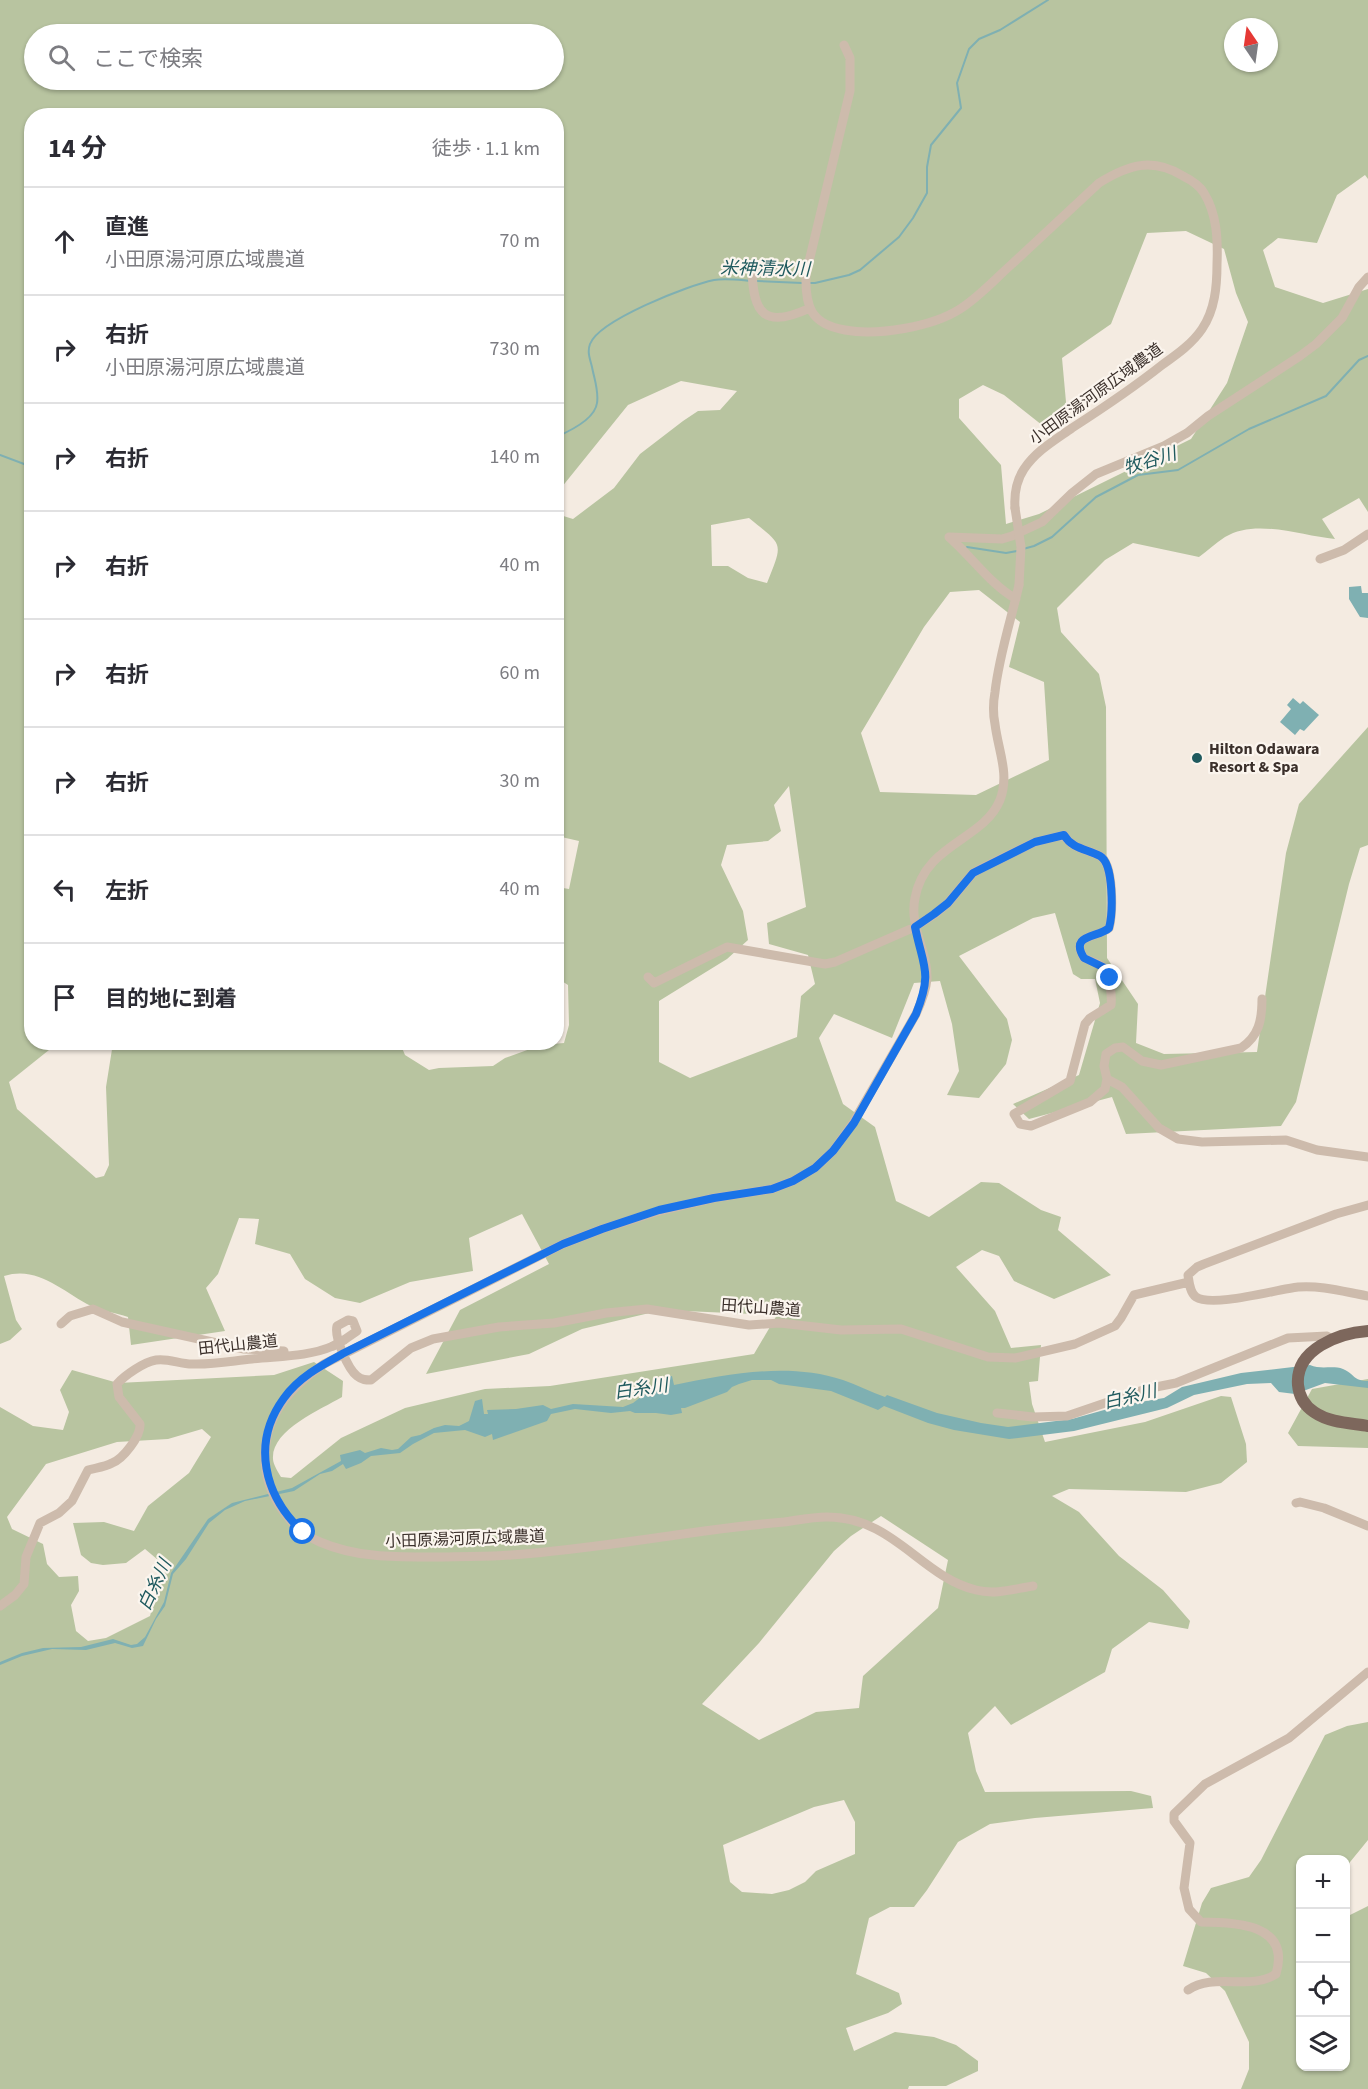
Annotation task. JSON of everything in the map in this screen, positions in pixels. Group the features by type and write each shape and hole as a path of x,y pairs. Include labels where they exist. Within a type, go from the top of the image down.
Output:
{"main road":[{"path":"1368,1331 1352,1332 1332,1339 1315,1349 1306,1359 1298,1375 1300,1396 1312,1411 1335,1421 1368,1426"}],"street":[{"path":"752,272 754,297 764,314 775,318 797,314 810,308 806,274 850,91 850,58 844,45"},
{"name":"小田原湯河原広域農道","path":"810,308 823,324 848,331 906,328 931,322 960,310 1099,183 1119,170 1138,165 1154,165 1180,174 1202,190 1212,212 1218,243 1217,280 1209,316 1201,330 1188,345 1151,373 1041,450 1023,469 1018,480 1015,490 1015,508 1022,547 1019,585 995,691 995,726 1004,763 1004,787 999,801 982,823 937,857 926,870 915,897 913,915 927,978 923,996 916,1014 854,1123 833,1151 815,1168 793,1181 772,1189 659,1210 563,1244 324,1364 302,1379 284,1397 270,1427 265,1450 267,1473 276,1499 289,1519 303,1532 319,1542 351,1552 388,1558 509,1556 827,1517 852,1519 874,1527 961,1585 993,1592 1033,1586"},
{"path":"1016,599 1007,594 978,567 969,554 949,537 1002,538 1012,536 1042,522 1096,474 1164,446 1187,433 1208,416 1316,344 1342,318 1359,287 1368,277"},
{"path":"1320,559 1344,550 1368,534"},
{"path":"648,977 654,983 727,947 825,964 915,927 948,903 973,873 1035,842 1064,835 1073,845 1102,857 1108,865 1109,928 1103,933 1087,936 1080,948 1084,958 1105,968 1109,973 1111,1005 1090,1018 1085,1024 1070,1081 1014,1114 1020,1124 1031,1126 1090,1102 1105,1089 1106,1054 1115,1048 1123,1047 1142,1060 1161,1065 1241,1048 1250,1042 1258,1029 1262,1015 1262,999"},
{"path":"1107,1079 1122,1087 1159,1128 1171,1137 1202,1142 1286,1140 1317,1150 1368,1157"},
{"path":"1368,1205 1336,1214 1204,1264 1188,1275 1196,1297 1207,1300 1254,1296 1299,1287 1318,1287 1368,1296"},
{"name":"田代山農道","path":"0,1606 15,1595 24,1584 26,1557 40,1523 59,1513 72,1500 87,1470 114,1463 137,1435 140,1424 119,1396 117,1384 150,1361 191,1365 321,1351 333,1346 344,1340 357,1331 353,1322 348,1320 337,1326 335,1331 344,1353 358,1377 371,1380 411,1348 433,1339 499,1327 554,1323 606,1313 647,1309 749,1325 780,1323 841,1330 901,1329 988,1357 1015,1358 1075,1344 1103,1332 1114,1326 1121,1318 1134,1295 1189,1281"},
{"path":"61,1324 70,1317 93,1309 122,1322 244,1349 293,1351 301,1354"},
{"path":"997,1413 1033,1417 1067,1416 1146,1389 1176,1383 1288,1338 1327,1336 1332,1339"},
{"path":"1296,1503 1324,1508 1368,1526"},
{"path":"1188,1990 1211,1983 1266,1980 1276,1974 1280,1953 1274,1941 1263,1932 1248,1925 1201,1922 1189,1910 1184,1888 1190,1843 1174,1821 1173,1814 1205,1784 1289,1738 1368,1671"}],"green space":[{"path":"0,0 1368,0 1368,179 1365,175 1337,195 1317,243 1278,238 1263,250 1275,287 1323,303 1368,289 1368,512 1359,498 1322,519 1335,539 1264,528 1250,529 1225,537 1199,557 1133,543 1105,560 1057,608 1061,632 1099,674 1106,707 1107,958 1138,1004 1136,1043 1164,1054 1257,1052 1286,853 1299,804 1368,727 1368,845 1360,848 1349,884 1296,1102 1281,1126 1126,1134 1112,1097 1029,1119 1013,1104 1079,1075 1100,1003 1095,979 1081,979 1073,974 1055,913 1033,918 959,956 1007,1019 1012,1040 1006,1064 979,1098 947,1095 959,1071 952,1024 940,981 914,983 892,1038 834,1014 819,1038 843,1104 875,1127 896,1201 929,1217 981,1182 999,1183 1041,1210 1061,1217 1058,1230 1111,1275 1054,1299 1014,1281 999,1256 982,1250 956,1267 995,1311 1011,1348 1041,1345 1038,1381 1029,1382 1032,1404 1045,1442 1145,1422 1221,1396 1231,1397 1246,1444 1247,1462 1221,1483 1186,1492 1069,1489 1052,1496 1079,1512 1119,1556 1163,1590 1190,1621 1188,1629 1149,1622 1112,1649 1105,1672 1011,1725 995,1706 968,1733 976,1771 985,1792 1131,1791 1151,1796 1153,1808 990,1824 958,1842 914,1907 890,1907 869,1918 856,1974 899,1993 902,2004 888,2013 846,2028 854,2051 895,2032 934,2037 956,2045 978,2061 978,2071 946,2086 909,2086 908,2089 0,2089 0,1407 33,1426 63,1430 69,1412 60,1390 72,1370 118,1383 274,1375 314,1362 343,1381 342,1397 298,1422 280,1439 274,1449 274,1463 281,1477 291,1478 341,1438 405,1408 485,1389 550,1386 754,1354 777,1315 662,1310 582,1329 529,1354 426,1374 460,1310 549,1264 522,1214 469,1238 473,1271 410,1282 360,1303 335,1298 305,1279 290,1254 255,1244 259,1219 239,1218 218,1274 206,1288 225,1331 131,1345 128,1317 91,1306 39,1277 28,1274 4,1276 16,1320 22,1329 10,1340 0,1344","holes":["1186,231 1224,249 1236,293 1248,322 1227,383 1191,439 1039,514 1006,524 1001,465 959,418 959,399 983,385 1004,395 1047,429 1067,413 1062,358 1111,324 1147,233","749,518 769,534 777,545 778,551 767,583 748,578 728,566 712,566 711,525","979,590 1020,622 1009,667 1044,682 1049,760 976,795 880,792 861,733 924,627 950,592","789,786 806,907 767,923 769,944 808,955 815,984 801,996 797,1037 690,1078 659,1062 659,1001 727,959 748,940 743,911 721,865 727,845 768,841 781,831 774,805","202,1429 211,1437 189,1473 148,1506 134,1531 104,1522 73,1523 81,1555 91,1563 103,1565 126,1563 145,1549 164,1565 150,1616 106,1638 88,1641 76,1631 71,1605 79,1591 78,1576 59,1577 47,1564 43,1544 12,1529 7,1517 46,1464 117,1442 168,1439","881,1516 948,1560 938,1608 863,1676 859,1708 816,1712 759,1740 702,1704 759,1643 834,1551 851,1536","844,1800 855,1822 855,1854 816,1871 805,1882 789,1890 772,1894 742,1892 730,1882 723,1845 814,1807"]},
{"path":"1368,1379 1368,1448 1298,1446 1288,1433 1312,1389"},
{"path":"1368,1722 1368,1840 1350,1862 1350,1855 1296,1855 1296,2071 1350,2071 1350,1915 1368,1906 1368,2089 1241,2089 1249,2069 1249,2042 1225,1991 1206,1973 1183,1966 1202,1903 1211,1888 1249,1877 1261,1860 1325,1735 1347,1726"}],"water":[{"path":"1361,586 1362,593 1368,593 1368,618 1360,617 1349,599 1349,587"},
{"path":"1293,698 1300,704 1303,701 1319,715 1304,731 1300,729 1295,735 1280,722 1291,709 1287,705"},
{"path":"1310,1365 1343,1369 1357,1379 1368,1381 1368,1388 1325,1383 1295,1394 1279,1392 1271,1383 1247,1384 1194,1395 1167,1408 1074,1431 1009,1439 954,1430 928,1423 884,1406 878,1410 831,1391 779,1384 771,1380 752,1380 732,1387 727,1392 681,1408 682,1413 671,1415 575,1409 551,1414 547,1421 493,1440 492,1434 485,1437 465,1430 434,1433 400,1453 371,1456 346,1469 343,1464 332,1471 320,1474 294,1491 245,1501 225,1510 209,1523 186,1559 173,1574 165,1606 143,1646 132,1648 115,1643 86,1650 52,1649 22,1656 0,1665 0,1662 22,1653 43,1648 81,1647 113,1639 131,1645 137,1644 145,1637 164,1602 171,1573 208,1519 232,1503 292,1488 341,1461 340,1455 360,1450 365,1453 381,1448 398,1449 411,1437 434,1428 445,1425 459,1426 469,1421 475,1401 482,1399 484,1414 488,1414 487,1410 543,1405 551,1409 573,1404 623,1407 633,1403 667,1377 672,1376 674,1385 737,1374 801,1372 843,1380 885,1397 887,1395 937,1413 1008,1427 1072,1419 1122,1405 1164,1398 1182,1387 1241,1373"}],"waterway":[{"name":"米神清水川","path":"808,283 849,275 860,270 899,237 927,193 927,167 931,145 961,108 957,83 969,49 979,39 1000,30 1048,0"},
{"name":"米神清水川","path":"564,433 581,424 595,409 597,394 589,350 590,344 597,335 646,305 702,283 719,279 751,281"},
{"name":"米神清水川","path":"757,281 802,283"},
{"name":"牧谷川","path":"1023,549 1052,537 1096,497 1138,475 1178,470 1249,429 1326,396 1359,360 1368,356"},
{"name":"米神清水川","path":"0,455 24,464"},
{"name":"牧谷川","path":"967,547 1006,553 1017,551"}],"place":[{"name":"Hilton Odawara Resort & Spa","path":"1197,758"}],"route":[{"path":"303,1532 289,1519 276,1499 270,1487 265,1457 266,1444 275,1414 284,1397 302,1379 344,1353 563,1244 659,1210 772,1189 793,1181 815,1168 833,1151 854,1123 916,1014 927,978 915,927 948,903 973,873 1011,852 1035,842 1064,835 1073,845 1102,857 1108,865 1110,878 1109,928 1103,933 1087,936 1080,948 1084,958 1105,968 1110,978"}],"water label":[{"name":"白糸川","path":"641,1389"},
{"name":"白糸川","path":"1130,1397"},
{"name":"白糸川","path":"155,1585"}]}
